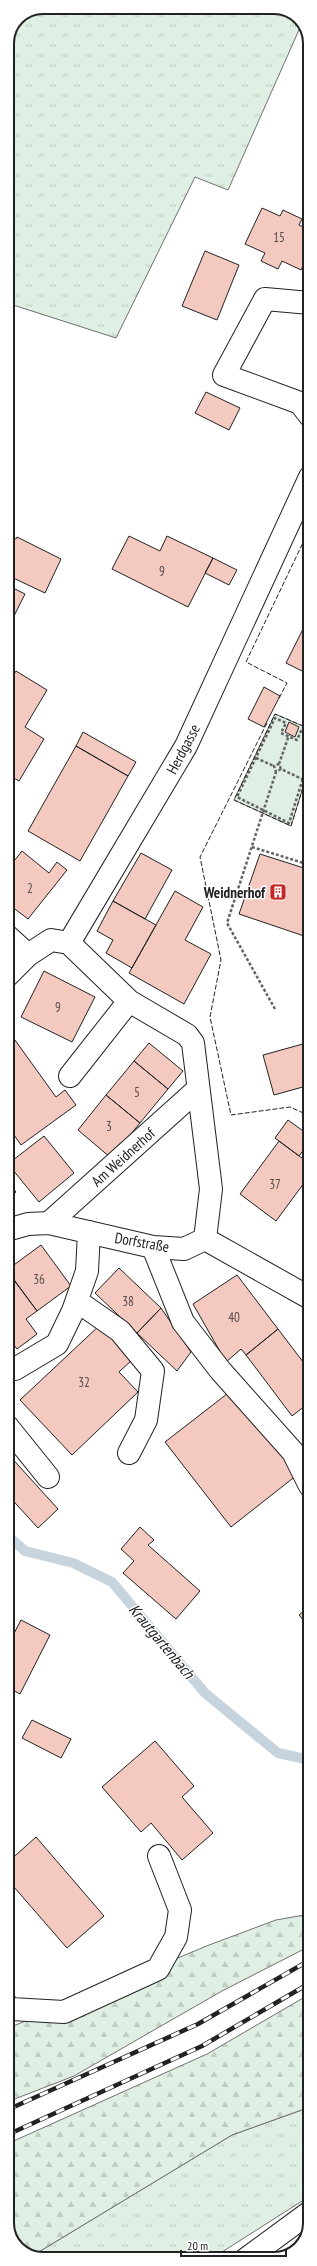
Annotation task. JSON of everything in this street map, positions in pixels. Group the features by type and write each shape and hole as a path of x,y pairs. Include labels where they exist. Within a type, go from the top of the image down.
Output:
{"street":[{"path":"303,302 264,299 224,375 300,403 303,407"},
{"name":"Herdgasse","path":"69,943 186,746 303,492"},
{"path":"14,969 28,955 50,940 69,943 129,1001 187,1035 193,1043 197,1090 212,1189 205,1239 303,1294"},
{"path":"14,942 28,955"},
{"path":"70,1076 129,1001"},
{"name":"Am Weidnerhof","path":"48,1223 197,1090"},
{"name":"Dorfstraße","path":"14,1228 28,1224 48,1223 153,1247 184,1249 205,1239"},
{"path":"14,1369 57,1344 77,1301 87,1271 89,1232"},
{"path":"153,1247 183,1322 220,1370 293,1452 303,1472"},
{"path":"77,1301 120,1331 152,1371 146,1420 129,1453"},
{"path":"14,1435 48,1477"},
{"path":"14,2008 64,2012 158,1969 176,1936 180,1910 159,1856"},
{"path":"256,2252 303,2217"}],"path":[{"path":"303,729 297,740 281,733 286,723 275,718 237,797 289,823 303,776"},
{"path":"281,770 279,764 289,736"},
{"path":"256,758 274,766 279,764"},
{"path":"274,766 276,772 227,923 275,1009"},
{"path":"276,772 281,770 302,779"},
{"path":"252,847 303,863"}],"green space":[{"path":"43,14 276,14 289,18 299,29 228,190 195,177 116,338 14,305 14,43 16,32 22,22 32,16"},
{"path":"275,714 303,726 303,787 291,826 234,800"},
{"path":"303,1915 303,1950 222,1991 74,2076 14,2099 14,2026 209,1945 276,1920"},
{"path":"303,1998 303,2110 232,2135 39,2252 30,2249 22,2244 14,2227 14,2141 207,2054"},
{"path":"303,2110 303,2200 222,2252 39,2252 232,2135"}],"building":[{"path":"262,208 280,216 283,210 302,219 299,225 303,227 303,266 301,270 282,261 278,269 261,261 265,253 245,244"},
{"path":"205,251 239,265 217,320 182,306"},
{"path":"206,392 240,408 229,430 195,413"},
{"path":"129,536 160,551 167,536 213,558 188,607 112,569"},
{"path":"17,537 61,559 45,593 14,578 14,538 16,539"},
{"path":"213,558 237,570 229,585 205,573"},
{"path":"14,588 25,594 14,616"},
{"path":"303,629 303,672 286,663"},
{"path":"16,671 47,690 25,727 44,739 19,781 14,778 14,674"},
{"path":"264,687 280,696 264,727 248,719"},
{"path":"289,722 299,727 295,737 285,732"},
{"path":"83,732 136,762 128,776 76,746"},
{"path":"76,746 128,776 80,861 28,831"},
{"path":"22,851 49,873 57,862 67,870 28,919 14,908 14,861"},
{"path":"141,853 172,870 145,919 113,901"},
{"name":"Weidnerhof","path":"260,854 303,868 303,936 239,914"},
{"path":"175,891 203,907 185,940 211,954 184,1004 129,973"},
{"path":"113,901 156,925 132,968 106,953 113,940 97,931"},
{"path":"44,971 95,997 72,1042 21,1017"},
{"path":"14,1039 56,1097 65,1090 76,1105 21,1145 14,1135"},
{"path":"149,1043 183,1071 168,1089 134,1061"},
{"path":"303,1044 303,1087 274,1095 263,1055"},
{"path":"134,1061 168,1089 140,1123 106,1095"},
{"path":"106,1095 140,1123 111,1158 78,1130"},
{"path":"288,1120 303,1131 303,1151 299,1156 275,1138"},
{"path":"44,1136 74,1173 39,1202 14,1171 14,1159"},
{"path":"279,1141 303,1159 303,1184 276,1221 240,1194"},
{"path":"41,1245 71,1286 37,1311 14,1280 14,1265"},
{"path":"119,1268 161,1308 137,1333 95,1293"},
{"path":"237,1275 278,1329 246,1355 241,1349 226,1362 193,1304"},
{"path":"14,1280 37,1311 26,1319 37,1334 17,1349 14,1345"},
{"path":"161,1308 191,1352 177,1371 137,1333"},
{"path":"101,1324 133,1359 119,1372 138,1392 72,1455 20,1400"},
{"path":"278,1329 303,1362 303,1407 292,1416 246,1355"},
{"path":"232,1390 297,1475 231,1527 165,1442"},
{"path":"14,1461 58,1509 38,1528 14,1502"},
{"path":"140,1527 154,1540 148,1545 200,1591 176,1619 123,1573 134,1561 121,1549"},
{"path":"303,1612 303,1620 299,1615"},
{"path":"21,1620 50,1635 20,1694 14,1691 14,1633"},
{"path":"32,1720 71,1739 61,1758 22,1738"},
{"path":"155,1741 194,1786 182,1797 213,1833 182,1860 151,1823 141,1832 102,1787"},
{"path":"36,1837 104,1916 67,1948 14,1887 14,1857"}],"waterway":[{"name":"Krautgartenbach","path":"14,1541 25,1551 73,1563 112,1582 205,1693 278,1753 303,1758"}],"railway":[{"path":"14,2107 198,2024 303,1964"},
{"path":"14,2132 202,2046 303,1987"}],"fence":[{"path":"279,698 287,683 246,662 303,543"},
{"path":"303,726 275,714 234,800 291,826 303,787"},
{"path":"267,723 200,857 221,960 210,1017 231,1115 290,1107 303,1113"}],"place":[{"name":"Weidnerhof","path":"278,892"}]}
